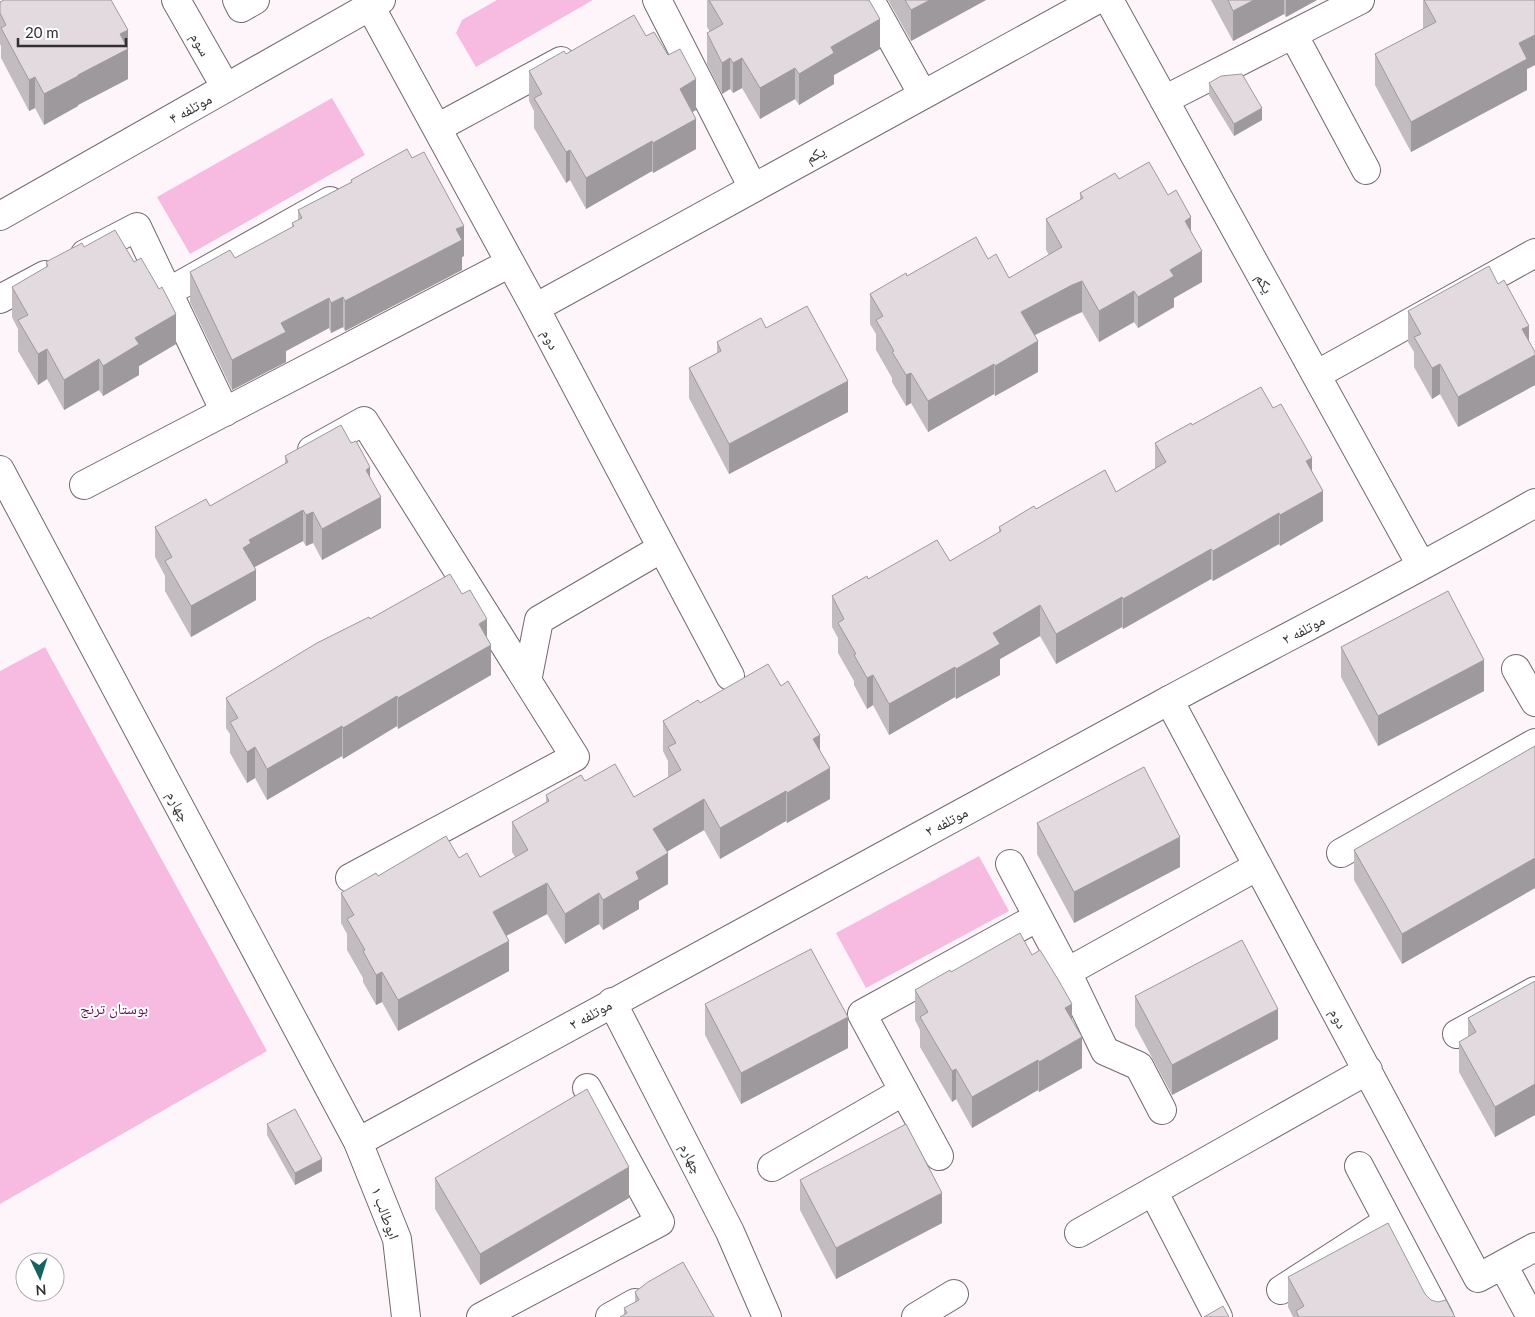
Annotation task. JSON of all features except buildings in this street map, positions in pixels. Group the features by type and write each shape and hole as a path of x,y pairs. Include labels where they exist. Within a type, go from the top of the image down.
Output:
{"street":[{"name":"سوم","path":"176,0 226,88"},
{"path":"237,0 241,8 255,0"},
{"path":"657,0 753,188"},
{"path":"870,0 923,95"},
{"name":"یکم","path":"535,308 1096,0"},
{"name":"یکم","path":"1109,0 1421,566"},
{"path":"1164,100 1360,0"},
{"name":"موتلفه ۴","path":"0,216 376,3"},
{"name":"دوم","path":"376,3 437,128 535,308 730,676"},
{"path":"1293,34 1366,170"},
{"path":"437,128 580,51"},
{"path":"168,292 353,188"},
{"path":"0,299 136,227 225,412"},
{"path":"1316,375 1535,253"},
{"path":"84,485 510,263"},
{"path":"287,464 364,421 574,757 350,878"},
{"name":"چهارم","path":"0,470 358,1142"},
{"name":"موتلفه ۲","path":"358,1142 612,1002 1535,503"},
{"path":"527,681 539,620 662,548"},
{"path":"1516,670 1535,702"},
{"name":"دوم","path":"1169,700 1478,1278 1535,1247"},
{"path":"1341,853 1535,743"},
{"path":"1010,864 1067,972 1105,1051 1139,1066 1162,1110"},
{"path":"1067,972 1258,866"},
{"path":"939,1156 862,1014 1038,917"},
{"path":"1457,1034 1535,991"},
{"name":"چهارم","path":"612,1002 730,1232 767,1317"},
{"path":"1079,1233 1368,1070"},
{"path":"481,1317 660,1222 587,1088"},
{"path":"772,1167 904,1091"},
{"name":"ابوطالب ۱","path":"358,1142 397,1239 406,1317"},
{"path":"1359,1166 1438,1317"},
{"path":"1153,1191 1218,1317"},
{"path":"1281,1290 1388,1221"},
{"path":"1503,1265 1531,1317"},
{"path":"916,1317 954,1294"},
{"path":"610,1317 635,1303"}],"green space":[{"path":"497,0 593,0 476,67 456,33 462,20"},
{"path":"332,98 365,155 190,254 157,197"},
{"name":"بوستان ترنج","path":"45,647 267,1051 0,1204 0,671"},
{"path":"979,856 1009,911 866,988 836,933"}]}
